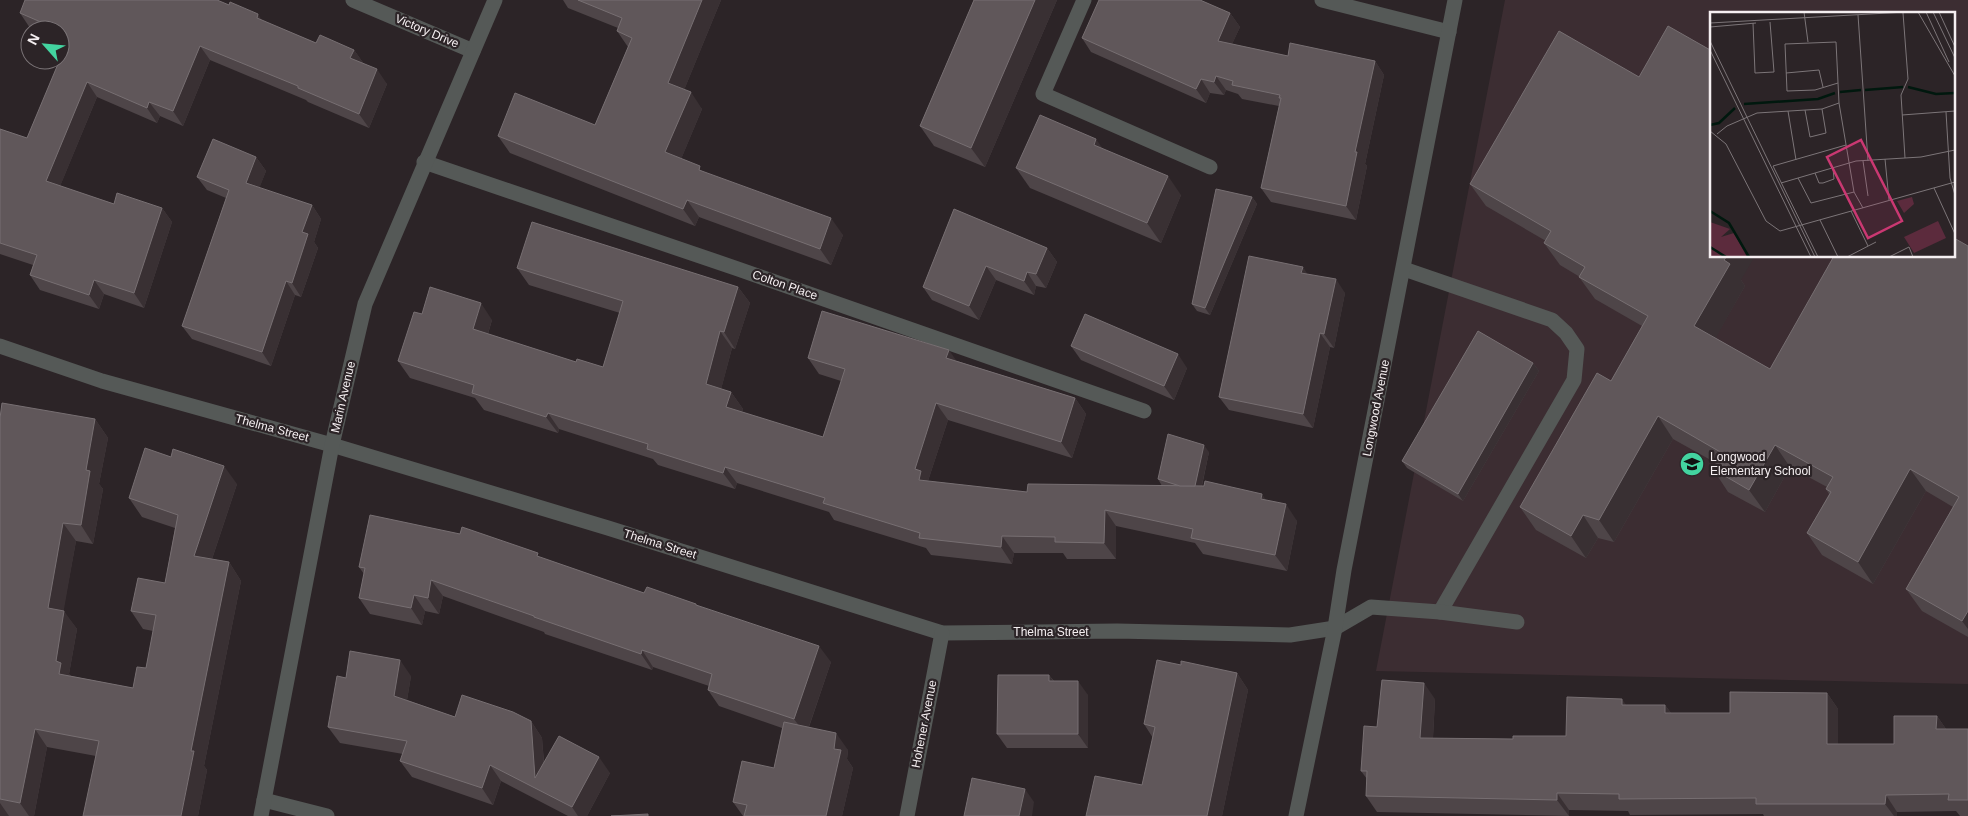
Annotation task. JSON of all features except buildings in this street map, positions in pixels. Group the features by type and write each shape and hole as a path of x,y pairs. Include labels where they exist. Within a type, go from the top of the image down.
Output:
{"street":[{"name":"Victory Drive","path":"353,0 473,51"},
{"name":"Marin Avenue","path":"261,816 332,444 364,304 494,0"},
{"path":"1084,0 1043,94 1210,167"},
{"path":"1322,0 1449,32"},
{"name":"Longwood Avenue","path":"1296,816 1404,270 1455,0"},
{"name":"Colton Place","path":"424,162 738,269 1144,411"},
{"path":"1404,270 1552,320 1566,333 1577,349 1574,380 1440,612"},
{"name":"Thelma Street","path":"0,346 102,381 332,444 942,632 1117,631 1290,635 1334,628"},
{"path":"1334,628 1371,607 1440,612 1517,622"},
{"name":"Hohener Avenue","path":"907,816 942,632"},
{"path":"264,800 327,816"}],"shaded area":[{"name":"Longwood Elementary School","path":"1505,0 1968,0 1968,684 1376,671"}],"place":[{"name":"Longwood Elementary School","path":"1692,464"}]}
